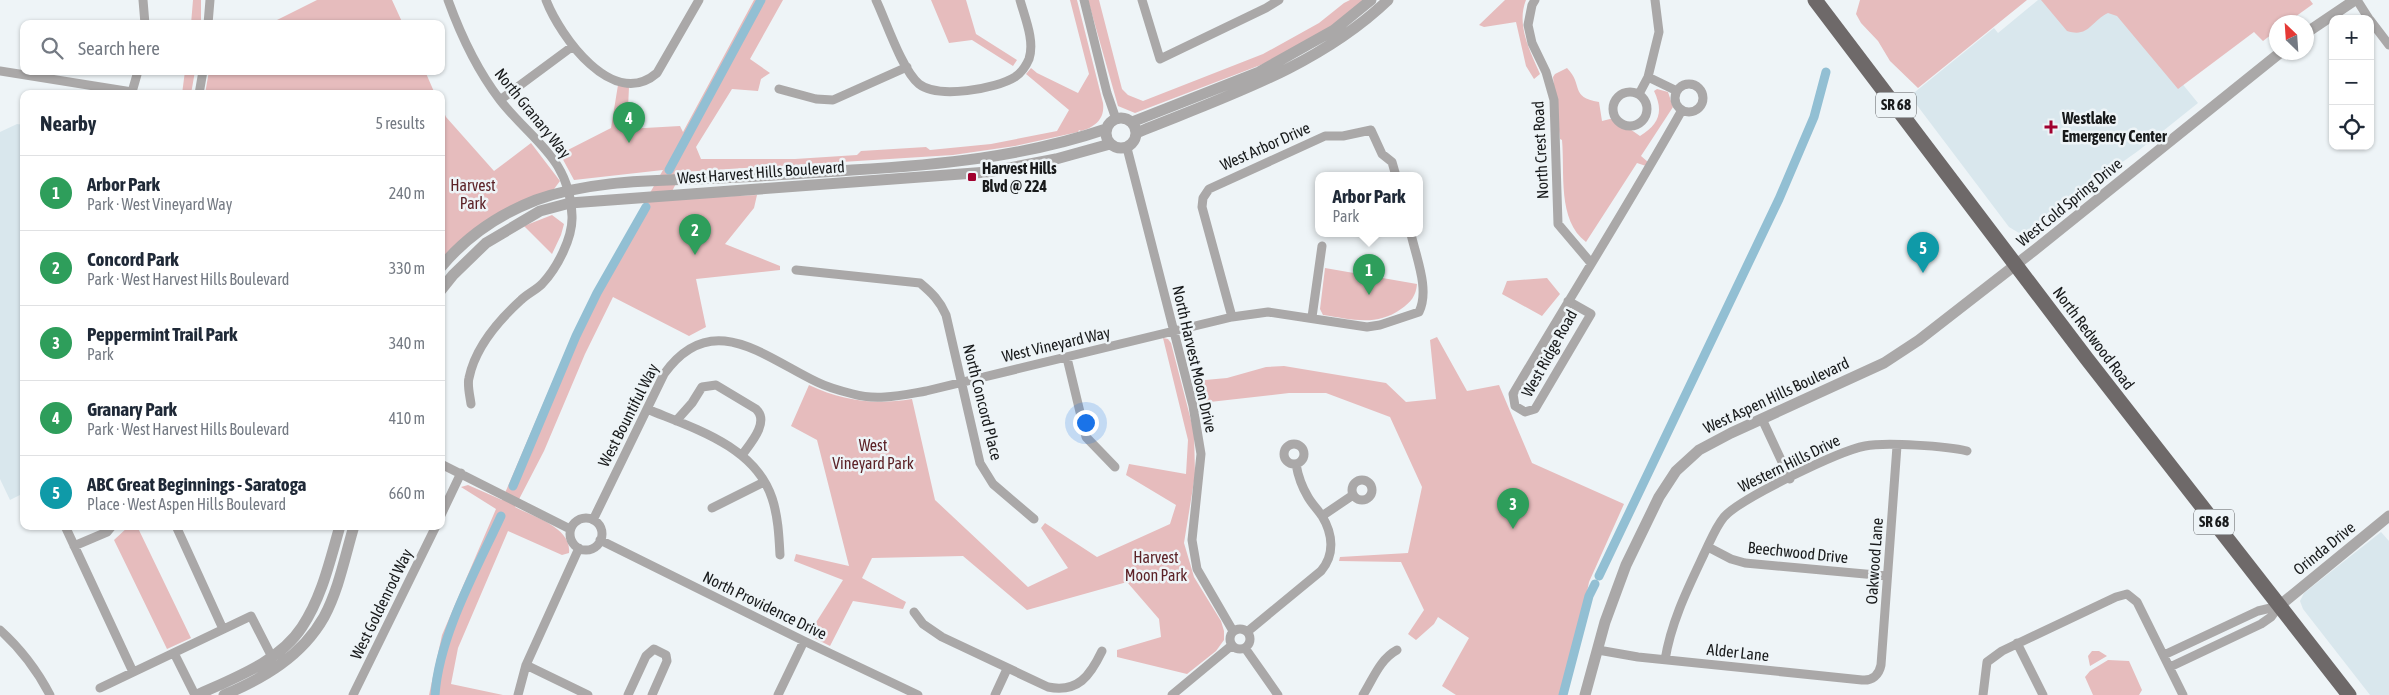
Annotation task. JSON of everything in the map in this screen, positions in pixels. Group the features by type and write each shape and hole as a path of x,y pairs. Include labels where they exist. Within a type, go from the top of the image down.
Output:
{"main road":[{"name":"North Redwood Road","path":"1815,0 2087,358 2348,695"}],"street":[{"path":"143,0 145,20"},
{"path":"208,20 210,0"},
{"name":"North Granary Way","path":"448,0 472,57 500,100 551,154 563,175 572,216 570,232 558,260 542,284 505,315 475,358 468,379 472,404"},
{"path":"546,0 563,34 573,46 601,72 613,80 634,84 642,82 657,73 699,0"},
{"path":"876,0 911,75 924,87 948,92 1000,84 1022,72 1029,59 1030,41 1020,0"},
{"path":"1084,0 1107,93 1116,118"},
{"path":"1142,0 1160,59 1279,0"},
{"path":"1132,122 1136,134 1132,144 1127,148 1115,148 1110,144 1105,135 1106,129 1109,123 1116,118 1132,122 1258,72 1334,30 1371,0"},
{"path":"1136,134 1263,82 1295,66 1340,39 1388,0"},
{"name":"North Crest Road","path":"1535,0 1532,5 1528,25 1532,43 1546,72 1554,100 1558,224 1590,263"},
{"path":"1639,94 1648,77 1659,32 1655,0"},
{"path":"2314,28 2356,0 2367,15"},
{"path":"2374,24 2389,45"},
{"path":"500,100 573,46"},
{"name":"West Cold Spring Drive","path":"2017,264 2271,60"},
{"path":"779,89 816,99 833,100 906,67"},
{"path":"0,71 20,74"},
{"path":"25,75 119,90"},
{"path":"133,90 137,75"},
{"path":"200,90 202,75"},
{"path":"1648,77 1677,91"},
{"path":"1686,84 1691,84 1701,89 1704,100 1698,109 1693,112 1682,110 1676,102 1677,91 1686,84"},
{"name":"West Ridge Road","path":"1568,301 1591,314 1535,409 1525,412 1515,406 1513,394 1590,263 1682,110"},
{"name":"West Harvest Hills Boulevard","path":"445,285 486,242 568,197 598,186 928,165 998,156 1058,144 1106,129"},
{"name":"West Arbor Drive","path":"1232,317 1203,212 1202,202 1205,193 1214,185 1325,136 1343,136 1370,130 1382,154 1392,162 1395,172"},
{"name":"West Harvest Hills Boulevard","path":"445,263 478,230 536,201 568,197 988,172 1056,159 1110,144"},
{"name":"North Harvest Moon Drive","path":"1127,148 1193,406 1201,454 1192,540 1197,570 1234,631"},
{"name":"West Vineyard Way","path":"708,340 733,340 760,351 818,382 856,395 894,396 1066,358 1232,317 1268,312 1367,326 1380,325 1419,312 1423,304 1422,286 1412,237"},
{"path":"1312,317 1322,246"},
{"name":"West Aspen Hills Boulevard","path":"1585,695 1605,622 1626,565 1666,484 1676,471 1699,450 1884,363 1919,340 2017,264"},
{"name":"North Concord Place","path":"796,270 920,283 941,303 962,382 980,462 993,484 1034,519"},
{"name":"West Bountiful Way","path":"593,520 664,374 677,356 685,350 708,340"},
{"path":"1066,358 1086,437 1115,467"},
{"path":"676,421 692,403 702,387 716,385 756,409 760,414 760,424 757,433 742,455"},
{"path":"647,409 731,447 742,455 764,482 772,499 780,555"},
{"path":"1762,419 1790,478"},
{"name":"Western Hills Drive","path":"1665,660 1668,642 1679,609 1719,524 1734,508 1747,499 1856,448 1874,445 1952,448 1967,451"},
{"name":"Oakwood Lane","path":"1876,676 1881,665 1897,446"},
{"path":"1247,632 1326,565 1331,548 1330,534 1322,516 1309,499 1298,478 1296,464"},
{"path":"445,466 570,529"},
{"path":"445,507 461,473"},
{"path":"712,508 764,482"},
{"path":"1322,516 1353,495"},
{"name":"Orinda Drive","path":"2278,606 2389,516"},
{"path":"570,529 579,520 593,520 601,530 600,540 594,547 580,548"},
{"path":"570,529 571,538 580,548"},
{"path":"67,530 133,672"},
{"path":"74,546 109,530"},
{"path":"178,530 223,629"},
{"path":"174,653 196,695 239,676 272,657 301,628 311,611 324,581 339,530"},
{"path":"224,695 273,671 298,652 324,617 337,583 353,530"},
{"name":"West Goldenrod Way","path":"353,695 434,530"},
{"name":"North Providence Drive","path":"600,540 804,642 918,695"},
{"name":"Beechwood Drive","path":"1708,547 1745,563 1887,576"},
{"path":"518,695 526,665 580,548"},
{"path":"1983,695 1987,662 2017,644 2116,597 2127,594 2137,602 2183,695"},
{"path":"2164,655 2258,611 2278,606"},
{"path":"2170,667 2261,624 2271,617 2278,606"},
{"path":"914,612 932,631 1037,683 1060,690 1078,684 1087,677 1102,651"},
{"path":"100,688 251,616 272,657"},
{"path":"1242,629 1247,632 1250,641 1245,648 1236,649 1231,646 1229,639 1234,631 1242,629"},
{"path":"0,630 20,648 40,675 50,695"},
{"path":"778,695 804,642"},
{"path":"2017,644 2043,695"},
{"path":"1172,695 1231,646"},
{"path":"1245,648 1278,695"},
{"path":"628,695 646,656 654,649 666,655 666,661 652,695"},
{"path":"1363,695 1380,664 1388,654 1397,650"},
{"name":"Alder Lane","path":"1598,650 1624,656 1862,680 1876,676"},
{"path":"526,665 588,695"},
{"path":"996,695 1007,669"}],"shaded area":[{"name":"Westlake Emergency Center","path":"2038,0 2114,0 2198,103 2138,151 2059,207 2031,230 2019,233 2009,227 1910,96 1994,28 1998,33"},
{"path":"20,124 20,495 10,500 0,479 0,132"},
{"path":"2381,532 2389,541 2389,695 2370,695 2303,609 2300,601 2304,593"}],"green space":[{"path":"193,0 201,0 201,20 191,20"},
{"path":"317,0 392,0 401,20 277,20"},
{"path":"754,0 783,0 750,59 770,73 761,79 758,91 732,89 696,147 701,159 795,159 857,155 861,151 926,147 930,150 991,144 1057,131 1069,110 1026,74 1031,68 1037,73 1078,93 1089,74 1070,0 1077,0 1103,103 1101,118 1095,125 1078,132 1015,146 953,155 682,172 668,199 757,195 754,208 725,244 780,266 780,270 696,279 706,327 689,336 613,297 585,354 544,451 515,507 541,519 558,530 568,544 569,553 562,555 508,531 458,648 451,684 503,695 429,695 442,635 496,509 461,487 468,485 502,500 572,336 597,286 663,170 574,180 560,154 611,128 618,85 629,87 627,129 680,126 683,132"},
{"path":"931,0 966,0 976,34 1017,60 1013,66 972,40 949,43"},
{"path":"1088,0 1099,0 1122,89 1128,95 1143,101 1263,54 1319,23 1344,3 1350,0 1365,0 1332,26 1271,61 1135,113 1118,106"},
{"path":"1505,0 1526,0 1523,9 1523,28 1540,74 1534,79 1526,66 1516,22 1484,27 1479,25"},
{"path":"1860,0 2027,0 1918,88 1890,61 1878,41 1861,23 1856,14"},
{"path":"2041,0 2310,0 2313,4 2298,15 2269,15 2269,36 2263,41 2254,32 2178,89 2117,16 2108,13 2085,30 2074,33 2067,31"},
{"path":"1567,68 1575,80 1580,94 1590,100 1599,102 1602,121 1614,118 1640,136 1652,127 1658,117 1659,105 1654,91 1657,89 1668,92 1673,107 1641,156 1648,162 1646,166 1637,163 1586,242 1577,233 1570,221 1564,195 1562,140 1560,139 1553,77"},
{"path":"184,75 194,75 192,90 183,90"},
{"path":"208,75 427,75 433,90 206,90"},
{"name":"Harvest Park","path":"445,115 494,171 531,143 560,181 554,189 445,257"},
{"path":"552,215 564,224 552,254 524,226"},
{"path":"1325,268 1417,284 1414,295 1408,304 1392,315 1373,320 1353,320 1323,315 1320,309"},
{"path":"1547,278 1560,294 1542,316 1502,294 1507,281"},
{"path":"1437,337 1467,391 1499,385 1532,463 1624,504 1589,582 1566,695 1456,695 1442,686 1469,638 1438,617 1434,624 1416,640 1408,634 1424,610 1401,562 1339,561 1340,557 1408,553 1422,487 1390,417 1326,393 1289,393 1201,403 1194,381 1227,378 1266,367 1284,366 1386,383 1406,402 1436,399 1430,340"},
{"path":"1163,338 1168,339 1171,343 1194,432 1195,475 1184,543 1194,577 1221,621 1224,631 1224,640 1216,651 1187,674 1117,657 1117,650 1161,637 1159,619 1127,582 1027,610 963,556 872,558 862,578 906,602 903,609 853,601 830,646 808,635 843,580 794,561 796,554 849,566 817,440 791,426 809,385 834,395 859,400 885,402 912,399 935,500 1028,587 1068,568 1041,528 1045,523 1097,557 1170,524 1176,505 1126,475 1129,464 1186,474 1188,440"},
{"path":"125,530 139,530 191,638 167,649 114,540"},
{"path":"2092,651 2099,651 2107,656 2090,666 2088,656"},
{"path":"2108,660 2129,661 2142,690 2139,695 2093,695 2085,677 2090,671"}],"waterway":[{"path":"669,170 761,0"},
{"path":"1599,576 1779,199 1814,117 1826,72"},
{"path":"513,486 576,336 597,293 646,207"},
{"path":"435,695 443,650 451,627 470,581 501,516"},
{"path":"1563,695 1589,596 1595,584"}],"place":[{"name":"Westlake Emergency Center","path":"2051,127"},
{"name":"Granary Park","path":"629,143"},
{"name":"Harvest Hills Blvd @ 224","path":"972,177"},
{"name":"Concord Park","path":"695,255"},
{"name":"ABC Great Beginnings - Saratoga","path":"1923,273"},
{"name":"Arbor Park","path":"1369,295"},
{"name":"Peppermint Trail Park","path":"1513,529"}],"park label":[{"name":"West Vineyard Park","path":"873,454"},
{"name":"Harvest Moon Park","path":"1156,566"}]}
